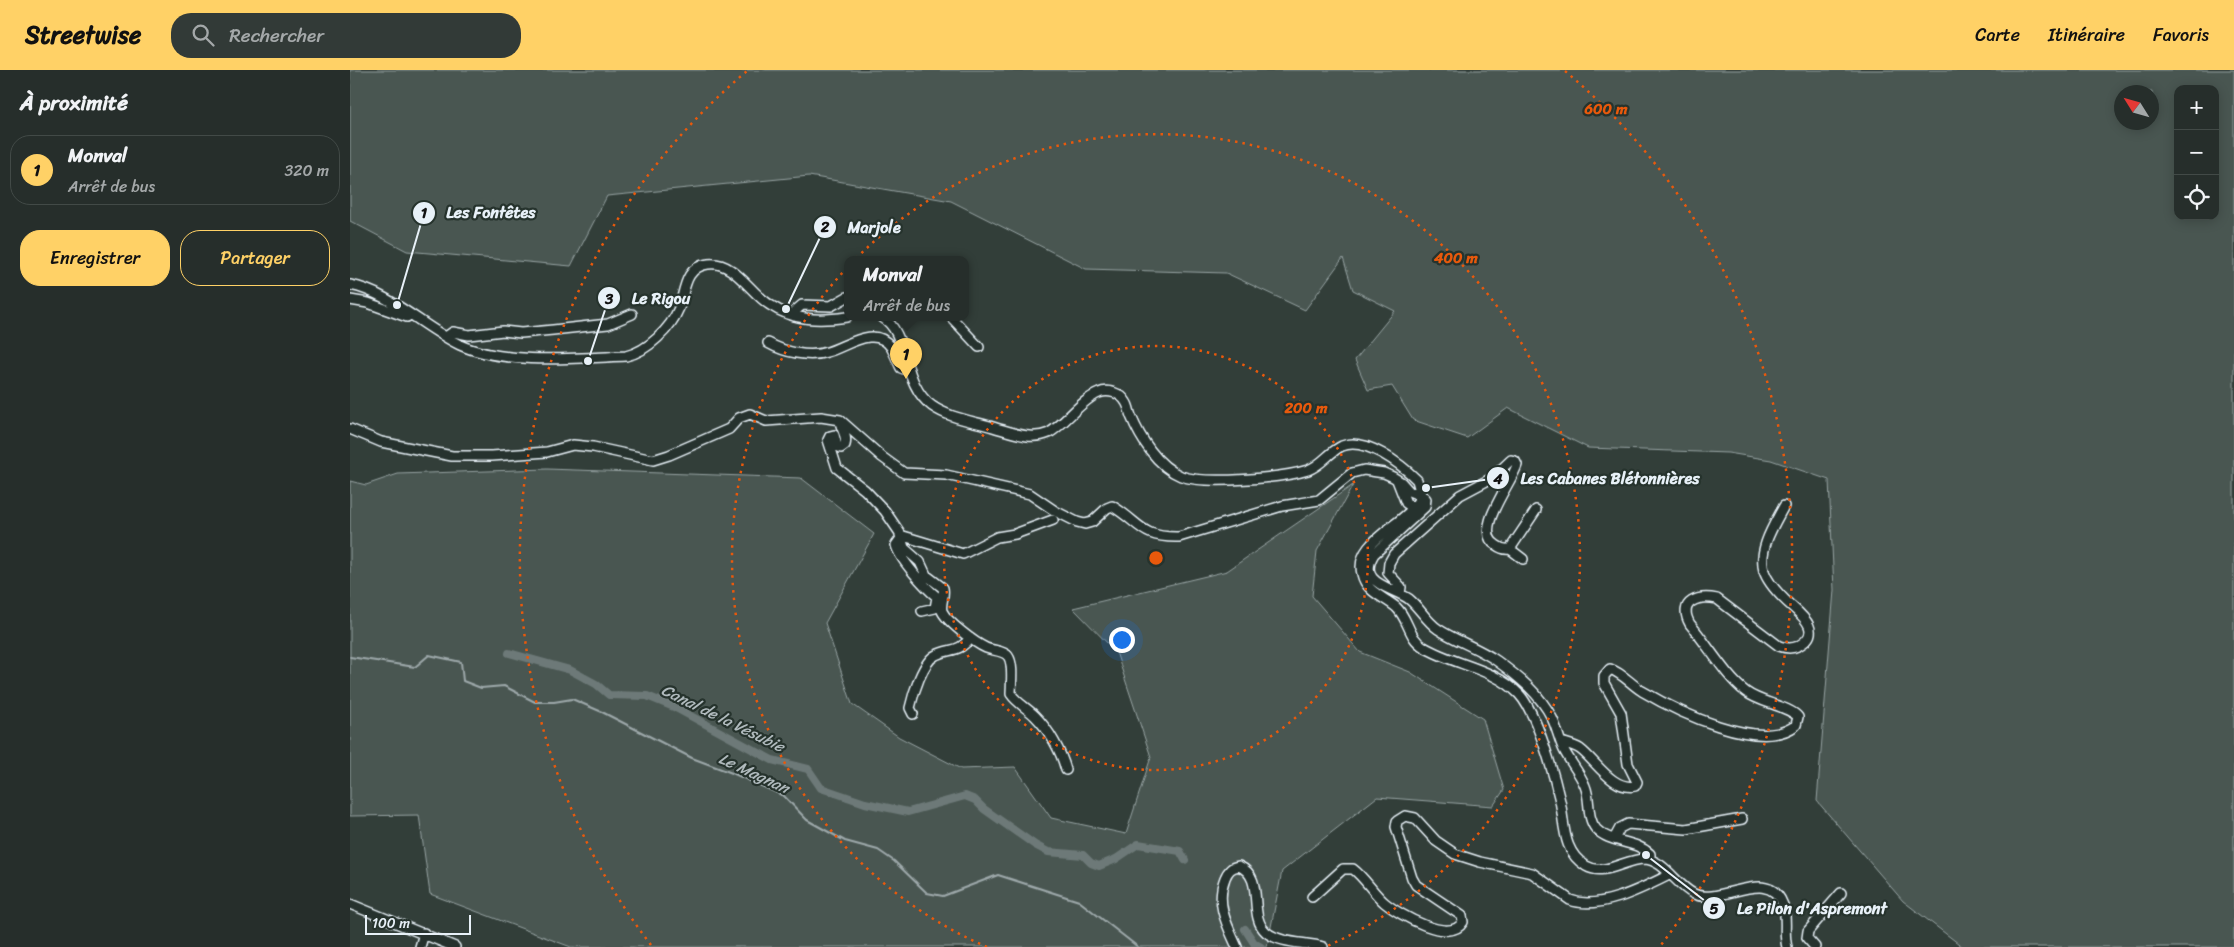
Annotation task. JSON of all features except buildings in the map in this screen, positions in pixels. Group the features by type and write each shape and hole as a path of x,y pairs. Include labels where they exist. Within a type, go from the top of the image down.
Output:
{"street":[{"path":"350,285 375,294 446,337 479,352 513,358 633,354 648,346 672,320 679,308 687,278 696,269 708,264 727,268 770,306 794,316 821,320 844,317"},
{"path":"794,316 795,311 802,305 831,306 844,299"},
{"path":"350,300 368,303 404,316 413,316"},
{"path":"446,337 453,332 487,335 503,331 525,333 608,324 632,314"},
{"path":"886,321 894,329 909,371 922,396 938,410 1032,436 1045,435 1099,393 1113,392 1126,401 1141,435 1158,459 1171,470 1190,479 1224,480 1299,472 1317,466 1342,446 1360,444 1381,453 1414,477 1419,484 1421,495 1413,508 1376,539 1364,553 1361,567 1365,584 1401,611 1417,643 1445,658 1484,672 1519,694 1528,706 1539,735 1555,783 1566,839 1578,860 1596,870 1604,870 1635,860 1650,860 1683,887 1694,894 1703,896 1711,897 1756,887 1772,890 1784,908 1787,947"},
{"path":"955,321 979,347"},
{"path":"768,343 778,349 811,354 829,352 854,340 877,338 888,344 901,368 909,371"},
{"path":"350,429 396,445 452,456 492,456 547,452 573,445 593,447 653,460 729,429 739,418 750,414 766,421 821,417 840,420 882,457 908,474 946,475 1030,494 1055,511 1085,524 1092,522 1107,508 1112,506 1145,532 1163,537 1179,537 1282,506 1319,500 1352,473 1364,470 1384,473 1397,480 1409,491 1426,499 1425,507 1379,547 1369,565 1369,571 1374,580 1414,604 1426,620 1438,629 1496,660 1532,690 1552,719 1561,742 1586,787 1592,824 1605,837 1631,843 1644,849 1650,854 1650,860"},
{"path":"840,420 840,425 846,437 845,445 841,448 837,446 834,435 830,436 828,440 837,468 866,490 885,511 901,537 904,548 920,562 926,575 943,588 942,610 947,619 970,638 986,648 1002,652 1008,656 1010,661 1011,694 1049,733 1063,757 1066,770"},
{"path":"1400,594 1401,587 1388,573 1389,564 1394,554 1460,495 1492,478 1507,463 1514,460 1516,469 1502,494 1488,530 1492,542 1501,548 1510,549 1523,559"},
{"path":"1397,480 1406,503 1413,508"},
{"path":"1401,492 1404,516"},
{"path":"1561,742 1580,749 1618,784 1627,787 1635,786 1637,782 1628,764 1623,720 1604,683 1604,676 1610,669 1654,698 1700,718 1735,730 1752,735 1775,735 1796,725 1798,716 1753,697 1739,686 1690,624 1686,616 1688,606 1696,598 1717,598 1779,646 1789,648 1797,646 1807,637 1808,622 1804,616 1777,592 1766,575 1764,565 1769,535 1784,506"},
{"path":"1510,549 1536,510"},
{"path":"901,537 962,554 997,537 1015,534 1054,520"},
{"path":"901,537 896,545 898,552 925,588 937,596 934,608 922,611"},
{"path":"913,714 910,708 912,698 926,664 933,656 960,648 970,638"},
{"path":"1312,897 1343,869 1353,869 1384,902 1399,912 1439,930 1450,931 1457,929 1463,922 1462,916 1423,891 1412,878 1396,827 1398,821 1405,816 1415,818 1436,841 1455,854 1480,862 1532,873 1570,900 1577,902 1598,902 1625,895 1669,875"},
{"path":"1614,839 1620,828 1628,824 1686,829 1742,819"},
{"path":"1237,947 1222,912 1221,892 1228,873 1232,868 1239,866 1248,873 1255,887 1257,917 1266,932 1278,938 1323,947"},
{"path":"1815,947 1806,935 1841,892"},
{"path":"350,904 455,947"},
{"path":"420,947 424,933"}],"shaded area":[{"path":"350,70 2234,70 2234,947 1963,947 1903,901 1817,801 1834,590 1829,480 1771,460 1728,453 1588,448 1508,408 1467,438 1413,420 1392,386 1368,390 1355,360 1395,311 1353,290 1343,258 1305,310 1226,273 1086,269 951,201 809,176 607,196 571,266 407,251 350,221"},
{"path":"547,469 801,478 874,534 825,623 852,704 899,737 961,769 1015,767 1051,818 1126,834 1151,757 1116,652 1073,608 1227,571 1353,485 1317,551 1312,596 1360,652 1410,672 1483,719 1504,790 1493,806 1377,797 1282,871 1267,947 571,947 430,894 419,815 350,816 350,481 366,485 398,474"}],"waterway":[{"name":"Canal de la Vésubie","path":"509,653 570,670 596,684 609,695 647,696 674,707 772,760 808,769 821,788 865,803 908,812 965,796 975,800 984,809 1048,852 1083,855 1091,863 1099,866 1116,859 1138,844 1180,851 1185,860"},
{"name":"Le Magnan","path":"350,657 415,667 429,655 461,662 463,681 481,688 504,686 535,702 554,702 572,699 602,712 692,758 784,796 807,820 845,841 878,850 894,861 927,893 943,896 998,875 1079,901 1138,947"},
{"name":"Canal de la Vésubie","path":"1245,929 1254,943 1261,947"}],"place":[{"name":"Les Fontêtes","path":"397,305"},
{"name":"Marjole","path":"786,309"},
{"name":"Le Rigou","path":"588,361"},
{"name":"Monval","path":"906,379"},
{"name":"Les Cabanes Blétonnières","path":"1426,488"},
{"name":"Le Pilon d'Aspremont","path":"1646,855"}]}
